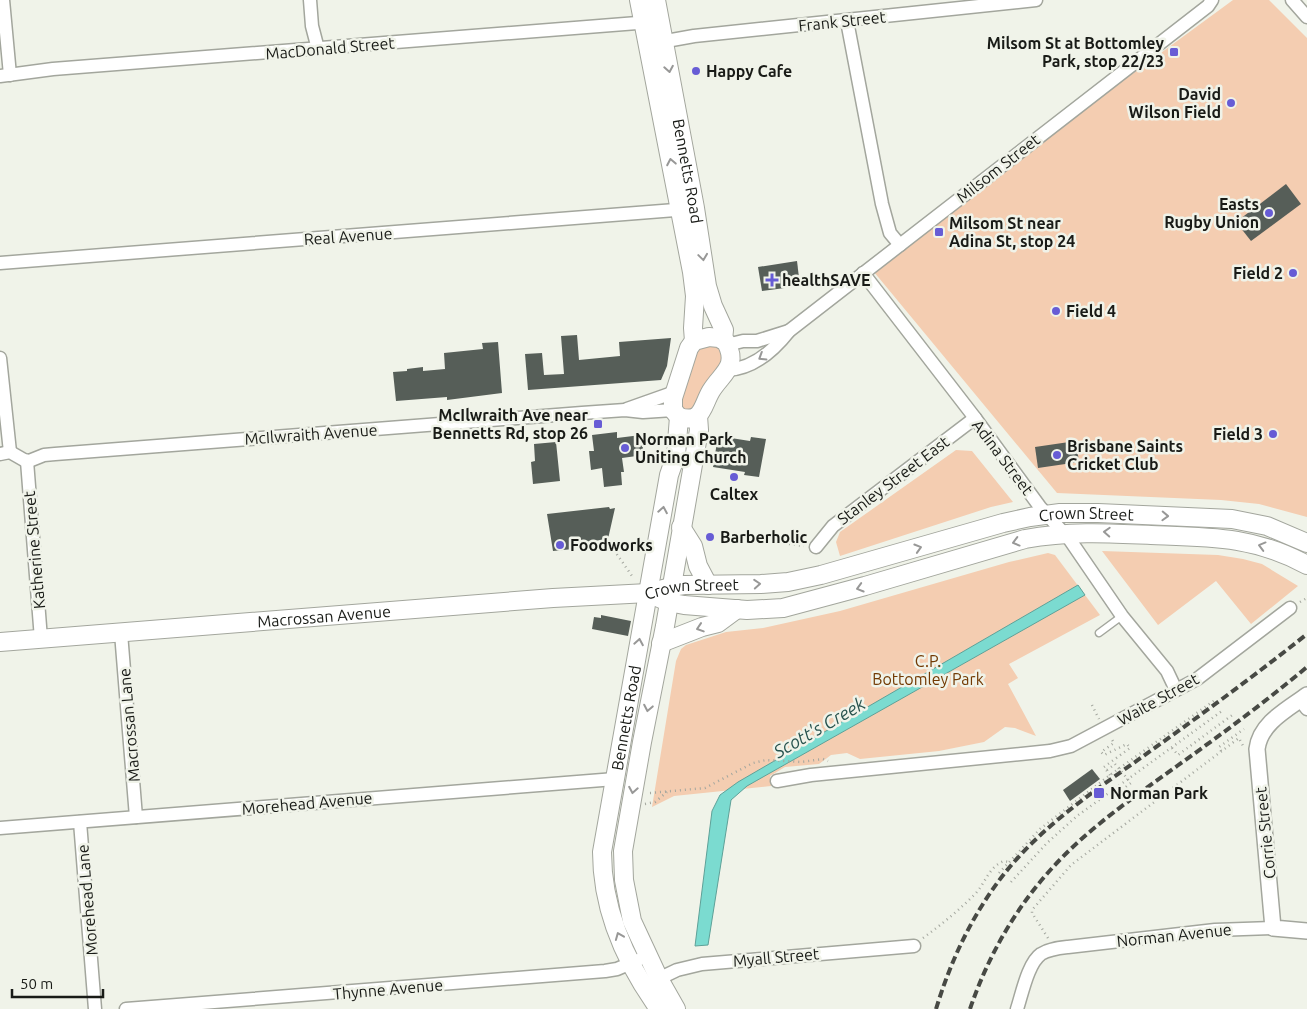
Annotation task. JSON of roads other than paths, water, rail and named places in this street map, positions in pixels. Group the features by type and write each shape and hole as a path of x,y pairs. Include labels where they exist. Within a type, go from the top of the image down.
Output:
{"main road":[{"name":"Bennetts Road","path":"639,0 652,22 688,209 709,297 724,330 725,342 730,355 727,370"},
{"name":"Bennetts Road","path":"652,22 656,0"},
{"name":"Bennetts Road","path":"676,1009 631,963 611,912 603,874 603,846 648,593 670,475 676,454 676,406 689,348 694,341 694,285 688,209"},
{"path":"694,341 708,337 725,342"},
{"path":"676,406 689,418 698,416 703,410 712,389 727,370"},
{"name":"Bennetts Road","path":"659,1009 651,983 647,956 632,922 628,907 624,880 623,851 699,430 698,416"},
{"name":"Crown Street","path":"648,593 669,594 708,585 788,582 821,576 1003,523 1046,514 1098,513 1232,519 1268,526 1307,543"},
{"path":"681,527 693,546 698,566 708,585"},
{"name":"Crown Street","path":"669,594 684,605 737,609 771,609 865,586 1025,539 1064,533 1100,532 1226,538 1269,547 1292,556 1307,565"},
{"name":"Macrossan Avenue","path":"0,642 553,598 648,593"},
{"path":"661,643 718,623 737,609"}],"street":[{"path":"3,0 5,76"},
{"path":"310,0 312,26 318,48"},
{"name":"Frank Street","path":"656,43 705,34 847,21 1036,0"},
{"name":"Milsom Street","path":"727,370 738,370 776,348 789,331 1207,2 1222,0"},
{"path":"1282,0 1294,3 1307,17"},
{"path":"847,21 882,204 890,233 900,244"},
{"name":"MacDonald Street","path":"5,76 53,70 652,22"},
{"name":"Real Avenue","path":"0,263 688,209"},
{"name":"Adina Street","path":"863,273 975,418 1046,514 1064,533 1122,616 1167,671 1176,690"},
{"name":"Milsom Street","path":"725,342 758,341 789,331"},
{"path":"0,358 5,453 27,461"},
{"name":"McIlwraith Avenue","path":"27,461 44,455 62,453 625,410 643,412 676,406"},
{"name":"Stanley Street East","path":"816,547 833,526 975,418"},
{"name":"Katherine Street","path":"27,461 41,639"},
{"name":"Waite Street","path":"777,780 841,769 1011,750 1050,751 1070,746 1205,674 1290,608"},
{"name":"Macrossan Lane","path":"121,633 136,817"},
{"name":"Corrie Street","path":"1273,928 1258,763 1259,738 1268,724 1305,702"},
{"name":"Morehead Avenue","path":"0,828 615,779"},
{"name":"Morehead Lane","path":"80,822 95,1009"},
{"name":"Norman Avenue","path":"1017,1009 1033,963 1042,953 1068,946 1234,928 1273,928 1307,931"},
{"name":"Myall Street","path":"651,983 686,967 702,964 914,946"},
{"name":"Thynne Avenue","path":"126,1009 270,1004 600,972 617,969 647,956"}],"lane":[{"path":"1098,633 1122,616"}],"water":[{"path":"1078,585 1085,595 747,786 731,800 708,945 695,946 712,811 720,795 738,782"}],"railway":[{"path":"936,1009 948,973 972,922 1004,874 1035,840 1087,797 1225,697 1307,634"},
{"path":"970,1009 985,970 1004,933 1027,898 1054,866 1082,838 1113,813 1243,718 1307,667"}],"place":[{"name":"Milsom St at Bottomley Park, stop 22/23","path":"1174,52"},
{"name":"Happy Cafe","path":"696,71"},
{"name":"David Wilson Field","path":"1231,103"},
{"name":"Easts Rugby Union","path":"1269,213"},
{"name":"Milsom St near Adina St, stop 24","path":"939,232"},
{"name":"Field 2","path":"1293,273"},
{"name":"healthSAVE","path":"772,280"},
{"name":"Field 4","path":"1056,311"},
{"name":"McIlwraith Ave near Bennetts Rd, stop 26","path":"598,424"},
{"name":"Field 3","path":"1273,434"},
{"name":"Norman Park Uniting Church","path":"625,448"},
{"name":"Brisbane Saints Cricket Club","path":"1057,455"},
{"name":"Caltex","path":"734,477"},
{"name":"Barberholic","path":"710,537"},
{"name":"Foodworks","path":"560,545"},
{"name":"Norman Park","path":"1099,793"}],"park label":[{"name":"C.P. Bottomley Park","path":"928,670"}],"water label":[{"name":"Scott's Creek","path":"819,727"}]}
